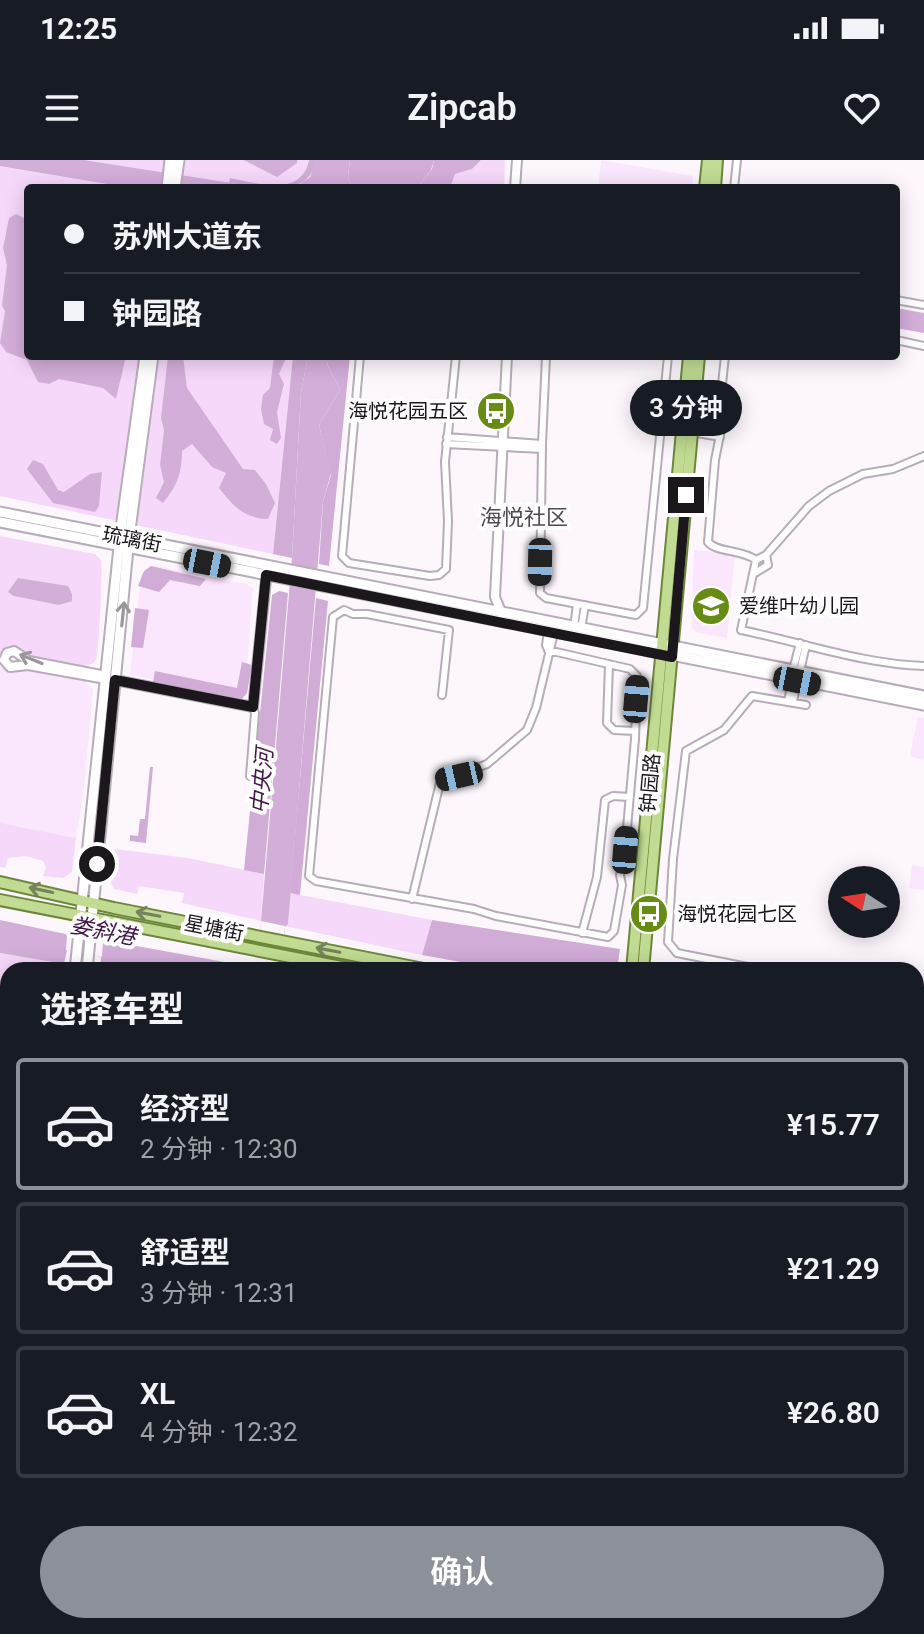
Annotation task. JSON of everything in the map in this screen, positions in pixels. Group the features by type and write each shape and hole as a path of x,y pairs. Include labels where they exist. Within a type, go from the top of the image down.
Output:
{"main road":[{"path":"172,168 179,160"},
{"path":"705,184 708,160"},
{"path":"715,184 717,160"},
{"path":"88,962 90,939 82,899 145,360"},
{"path":"124,542 152,360"},
{"name":"钟园路","path":"644,962 689,360"},
{"name":"钟园路","path":"633,962 699,360"},
{"name":"琉璃街","path":"0,512 124,542"},
{"name":"琉璃街","path":"0,522 124,542 485,614"},
{"name":"琉璃街","path":"317,580 372,586 551,632 924,696"},
{"name":"琉璃街","path":"501,618 577,628 667,650"},
{"name":"琉璃街","path":"795,675 924,705"},
{"path":"76,962 78,937 94,902 109,678"},
{"name":"星塘街","path":"0,882 389,962"},
{"name":"星塘街","path":"0,900 317,962"}],"street":[{"path":"515,184 517,160"},
{"path":"734,184 737,160"},
{"path":"900,301 924,305"},
{"path":"900,341 924,346"},
{"path":"360,360 341,551 344,560 349,563 430,576 445,572 447,440 456,360"},
{"path":"501,618 495,597 507,360"},
{"path":"546,360 539,590 546,598 633,615 639,614 643,608 668,360"},
{"path":"725,360 720,400 723,426 715,460 708,542 712,547 740,551 756,560"},
{"path":"692,427 723,426"},
{"path":"692,427 720,437"},
{"path":"447,440 542,446"},
{"path":"756,560 766,555 809,506 829,491 863,474 893,469 924,456"},
{"path":"755,573 768,565 766,555"},
{"path":"756,560 741,630 905,666 924,666"},
{"path":"371,567 372,586"},
{"path":"372,586 380,568"},
{"path":"250,776 253,707 267,570"},
{"path":"485,614 495,597"},
{"path":"577,628 581,605"},
{"path":"442,695 449,630 367,614 356,615 344,610 333,617 309,876 316,881 474,909 582,933 605,937 613,934 622,885 620,875 630,797 636,672 548,650"},
{"path":"412,899 440,783 487,764 521,737 536,708 551,632"},
{"path":"790,702 803,644"},
{"path":"109,678 28,665 10,667 4,660 7,653 14,651 29,661 253,707"},
{"path":"609,664 607,723 614,730 635,731"},
{"path":"725,962 673,951 668,936 673,859 686,751 724,730 748,698 756,696 806,705"},
{"path":"582,933 597,877 605,800 613,796 630,797"}],"shaded area":[{"path":"0,160 83,160 238,184 107,184 0,166"},
{"path":"9,160 309,160 307,184 24,184 24,360 293,360 273,554 0,496 0,166 8,167"},
{"path":"244,160 297,160 297,163 277,177"},
{"path":"309,160 317,160 312,173 303,181 288,184 297,180 305,172"},
{"path":"317,160 350,160 351,184 300,184 310,177"},
{"path":"350,160 434,160 431,170 420,184 351,184"},
{"path":"434,160 481,160 472,169 455,174 451,184 420,184 432,169"},
{"path":"481,160 505,160 504,184 451,184 455,174 472,169"},
{"path":"601,160 693,176 692,184 598,184"},
{"path":"230,178 260,184 229,183"},
{"path":"16,214 24,218 24,359 6,352 0,343 7,265 3,248 9,218"},
{"path":"900,309 924,313 924,333 900,329"},
{"path":"27,360 125,360 116,399 103,388 59,379 49,384 38,382"},
{"path":"168,360 184,360 187,388 243,469 255,470 266,484 275,503 268,519 246,514 235,506 219,488 226,473 212,467 192,444 182,451 180,473 172,491 163,503 156,498 164,482 160,465 164,430 161,418"},
{"path":"274,360 285,360 279,374 284,384 277,412 281,438 277,444 270,440 273,429 264,424 261,409 263,395 270,388"},
{"path":"293,360 307,360 301,392 292,558 273,554"},
{"path":"307,360 327,360 340,390 319,425 331,473 323,502 288,924 285,927 281,962 258,962 292,558 301,392"},
{"path":"327,360 350,360 329,566 319,564 323,502 331,475 319,425 340,390"},
{"path":"33,460 43,464 58,490 64,492 90,474 102,472 99,506 95,512 53,503 27,469"},
{"path":"0,536 95,554 101,560 98,641 93,663 85,666 31,656 19,647 8,646 0,653"},
{"name":"爱维叶幼儿园","path":"694,550 735,553 727,638 695,632 691,627"},
{"path":"151,566 206,579 200,586 170,580 159,592 138,586 144,571"},
{"path":"156,566 253,588 245,691 235,696 130,675 141,576 147,568"},
{"path":"18,578 68,586 72,601 59,605 14,596 8,592"},
{"path":"279,591 288,593 264,874 244,870 272,595"},
{"path":"316,598 328,601 300,895 290,893"},
{"path":"135,608 149,610 143,648 131,647"},
{"path":"242,662 252,665 247,693 242,699 153,682 155,671 237,688"},
{"path":"0,666 10,673 28,670 85,681 93,689 76,838 0,823"},
{"path":"918,717 924,718 924,760 910,756"},
{"path":"150,767 153,767 146,843 130,841 130,835 138,836 140,819 145,819"},
{"path":"0,823 76,838 72,872 63,878 43,876 46,867 43,861 26,856 8,858 5,868 0,867"},
{"path":"115,849 188,858 264,874 261,921 182,903 184,893 139,886 137,894 114,889 111,883"},
{"path":"912,865 924,867 924,890 909,888"},
{"path":"290,893 432,920 422,955 285,926 288,923"},
{"path":"0,920 224,962 101,962 101,957 67,950 64,962 52,962 0,953"},
{"path":"432,920 620,949 618,962 461,962 422,955"},
{"path":"0,953 52,962 0,962"}],"pier":[{"path":"261,921 285,926 281,962 257,962"},
{"path":"67,935 103,942 102,957 66,950"}],"place":[{"name":"海悦花园五区","path":"496,411"},
{"name":"爱维叶幼儿园","path":"711,606"},
{"name":"海悦花园七区","path":"649,914"}],"district":[{"name":"海悦社区","path":"524,517"}],"route":[{"path":"97,864 115,680 253,707 266,575 672,657 686,495"}],"water label":[{"name":"中央河","path":"262,781"},
{"name":"娄斜港","path":"103,931"}]}
